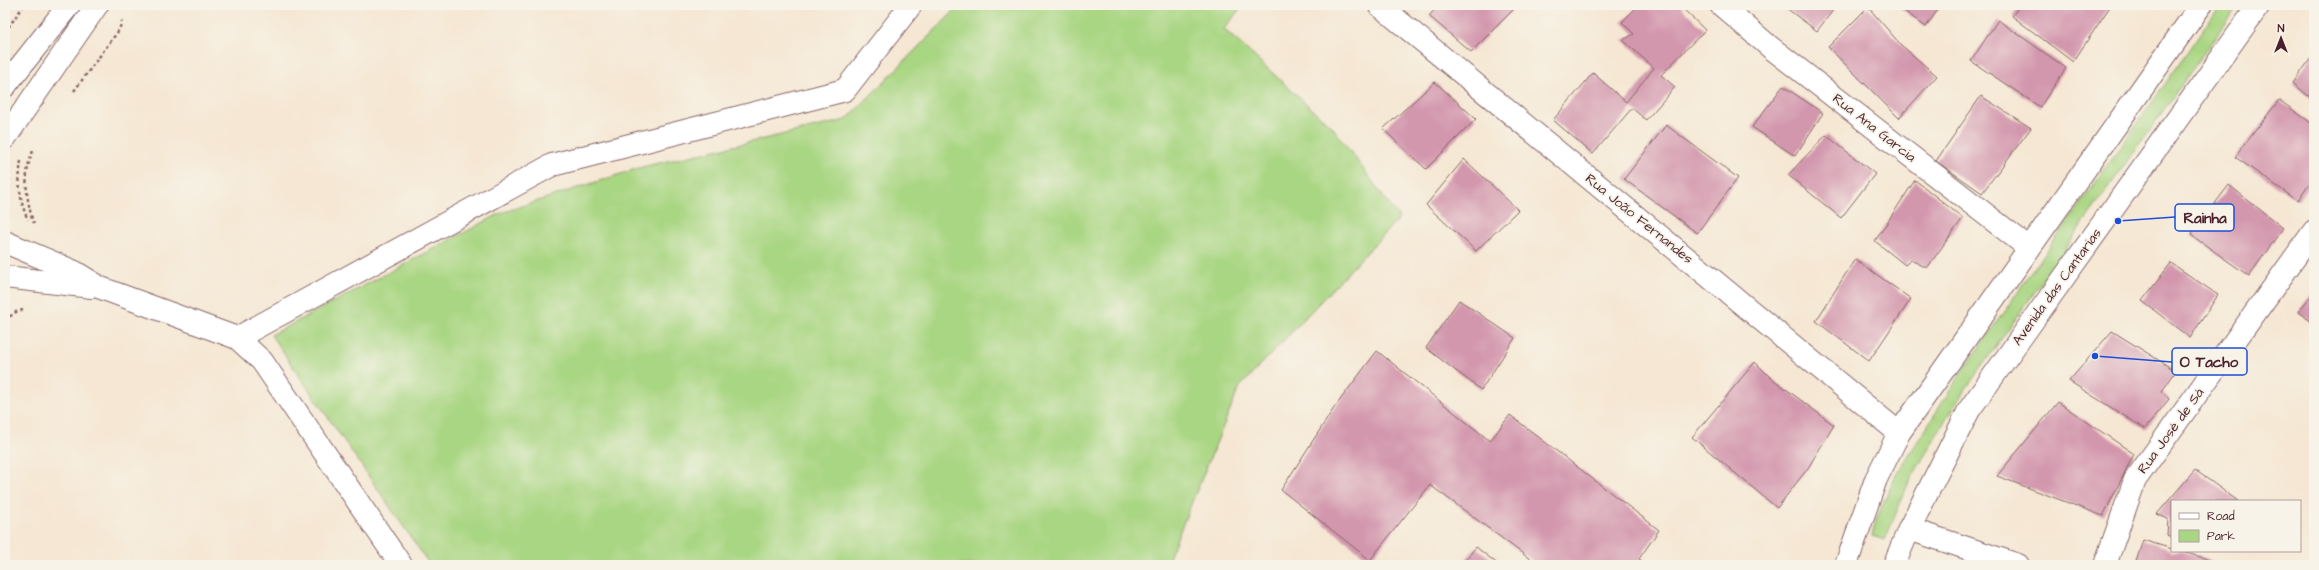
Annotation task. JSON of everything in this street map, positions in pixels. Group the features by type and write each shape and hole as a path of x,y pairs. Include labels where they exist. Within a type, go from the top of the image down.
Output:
{"street":[{"path":"5,86 69,5"},
{"path":"5,138 97,5"},
{"path":"237,338 552,165 845,90 911,5"},
{"name":"Rua João Fernandes","path":"1379,5 1899,433"},
{"name":"Rua Ana Garcia","path":"1721,5 1770,47 2028,248"},
{"path":"1846,565 1876,479 1899,433 2028,248 2201,5"},
{"name":"Avenida das Cantarias","path":"1894,565 1909,529 1969,410 2259,5"},
{"name":"Rua José de Sá","path":"2105,565 2136,480 2314,231"},
{"path":"5,242 74,272 101,288 237,338 262,361 401,565"},
{"path":"5,277 101,288"},
{"path":"1909,529 2018,565"}],"path":[{"path":"5,32 24,5"},
{"path":"73,93 120,30 123,18"},
{"path":"34,149 26,167 25,191 32,219 36,224"},
{"path":"22,156 19,176 21,205 34,228"},
{"path":"5,320 16,312 28,309"}],"green space":[{"path":"960,5 1243,5 1224,29 1334,129 1399,218 1239,388 1166,565 430,565 271,335 501,213 642,167 846,120"},
{"path":"2221,5 2238,5 1953,407 1908,484 1885,540 1872,536 1876,520 1896,475 1967,364"}],"building":[{"path":"1439,5 1518,5 1471,52 1429,16"},
{"path":"1639,5 1679,5 1705,30 1661,75 1675,87 1646,120 1632,108 1593,154 1553,120 1593,73 1626,102 1654,68 1623,40 1634,34 1622,22"},
{"path":"1782,5 1837,5 1817,31"},
{"path":"1896,5 1941,5 1926,27"},
{"path":"2020,5 2111,5 2073,62 2012,16"},
{"path":"1868,7 1901,45 1937,76 1899,118 1828,47"},
{"path":"1998,20 2066,68 2040,107 1971,61"},
{"path":"2314,54 2314,101 2293,83"},
{"path":"1435,82 1476,119 1426,169 1383,129"},
{"path":"1783,86 1823,113 1795,156 1752,127"},
{"path":"1981,96 2031,128 1982,193 1936,161"},
{"path":"2279,100 2314,125 2314,177 2298,201 2235,157"},
{"path":"1666,125 1738,178 1697,233 1624,179"},
{"path":"1826,135 1875,174 1841,218 1788,175"},
{"path":"1464,159 1518,210 1476,251 1426,205"},
{"path":"1915,180 1963,218 1927,268 1911,260 1905,265 1875,241"},
{"path":"2229,185 2283,228 2249,276 2191,235"},
{"path":"1855,259 1911,299 1869,361 1816,321"},
{"path":"2171,263 2218,295 2190,338 2142,301"},
{"path":"2314,292 2314,324 2298,312"},
{"path":"1459,300 1515,338 1481,390 1426,348"},
{"path":"2112,331 2176,371 2162,391 2169,399 2145,429 2069,381"},
{"path":"1377,351 1490,441 1510,415 1659,530 1639,559 1648,565 1538,565 1430,485 1370,560 1281,490 1334,408"},
{"path":"1755,362 1770,377 1834,425 1808,468 1777,508 1692,437"},
{"path":"2058,402 2134,454 2103,516 1997,476"},
{"path":"2195,470 2237,500 2171,500 2171,537 2167,535 2168,519 2157,514"},
{"path":"2143,540 2171,549 2171,552 2183,552 2221,565 2135,565"},
{"path":"1476,547 1499,565 1461,565"}],"place":[{"name":"Rainha","path":"2118,221"},
{"name":"O Tacho","path":"2095,356"}]}
